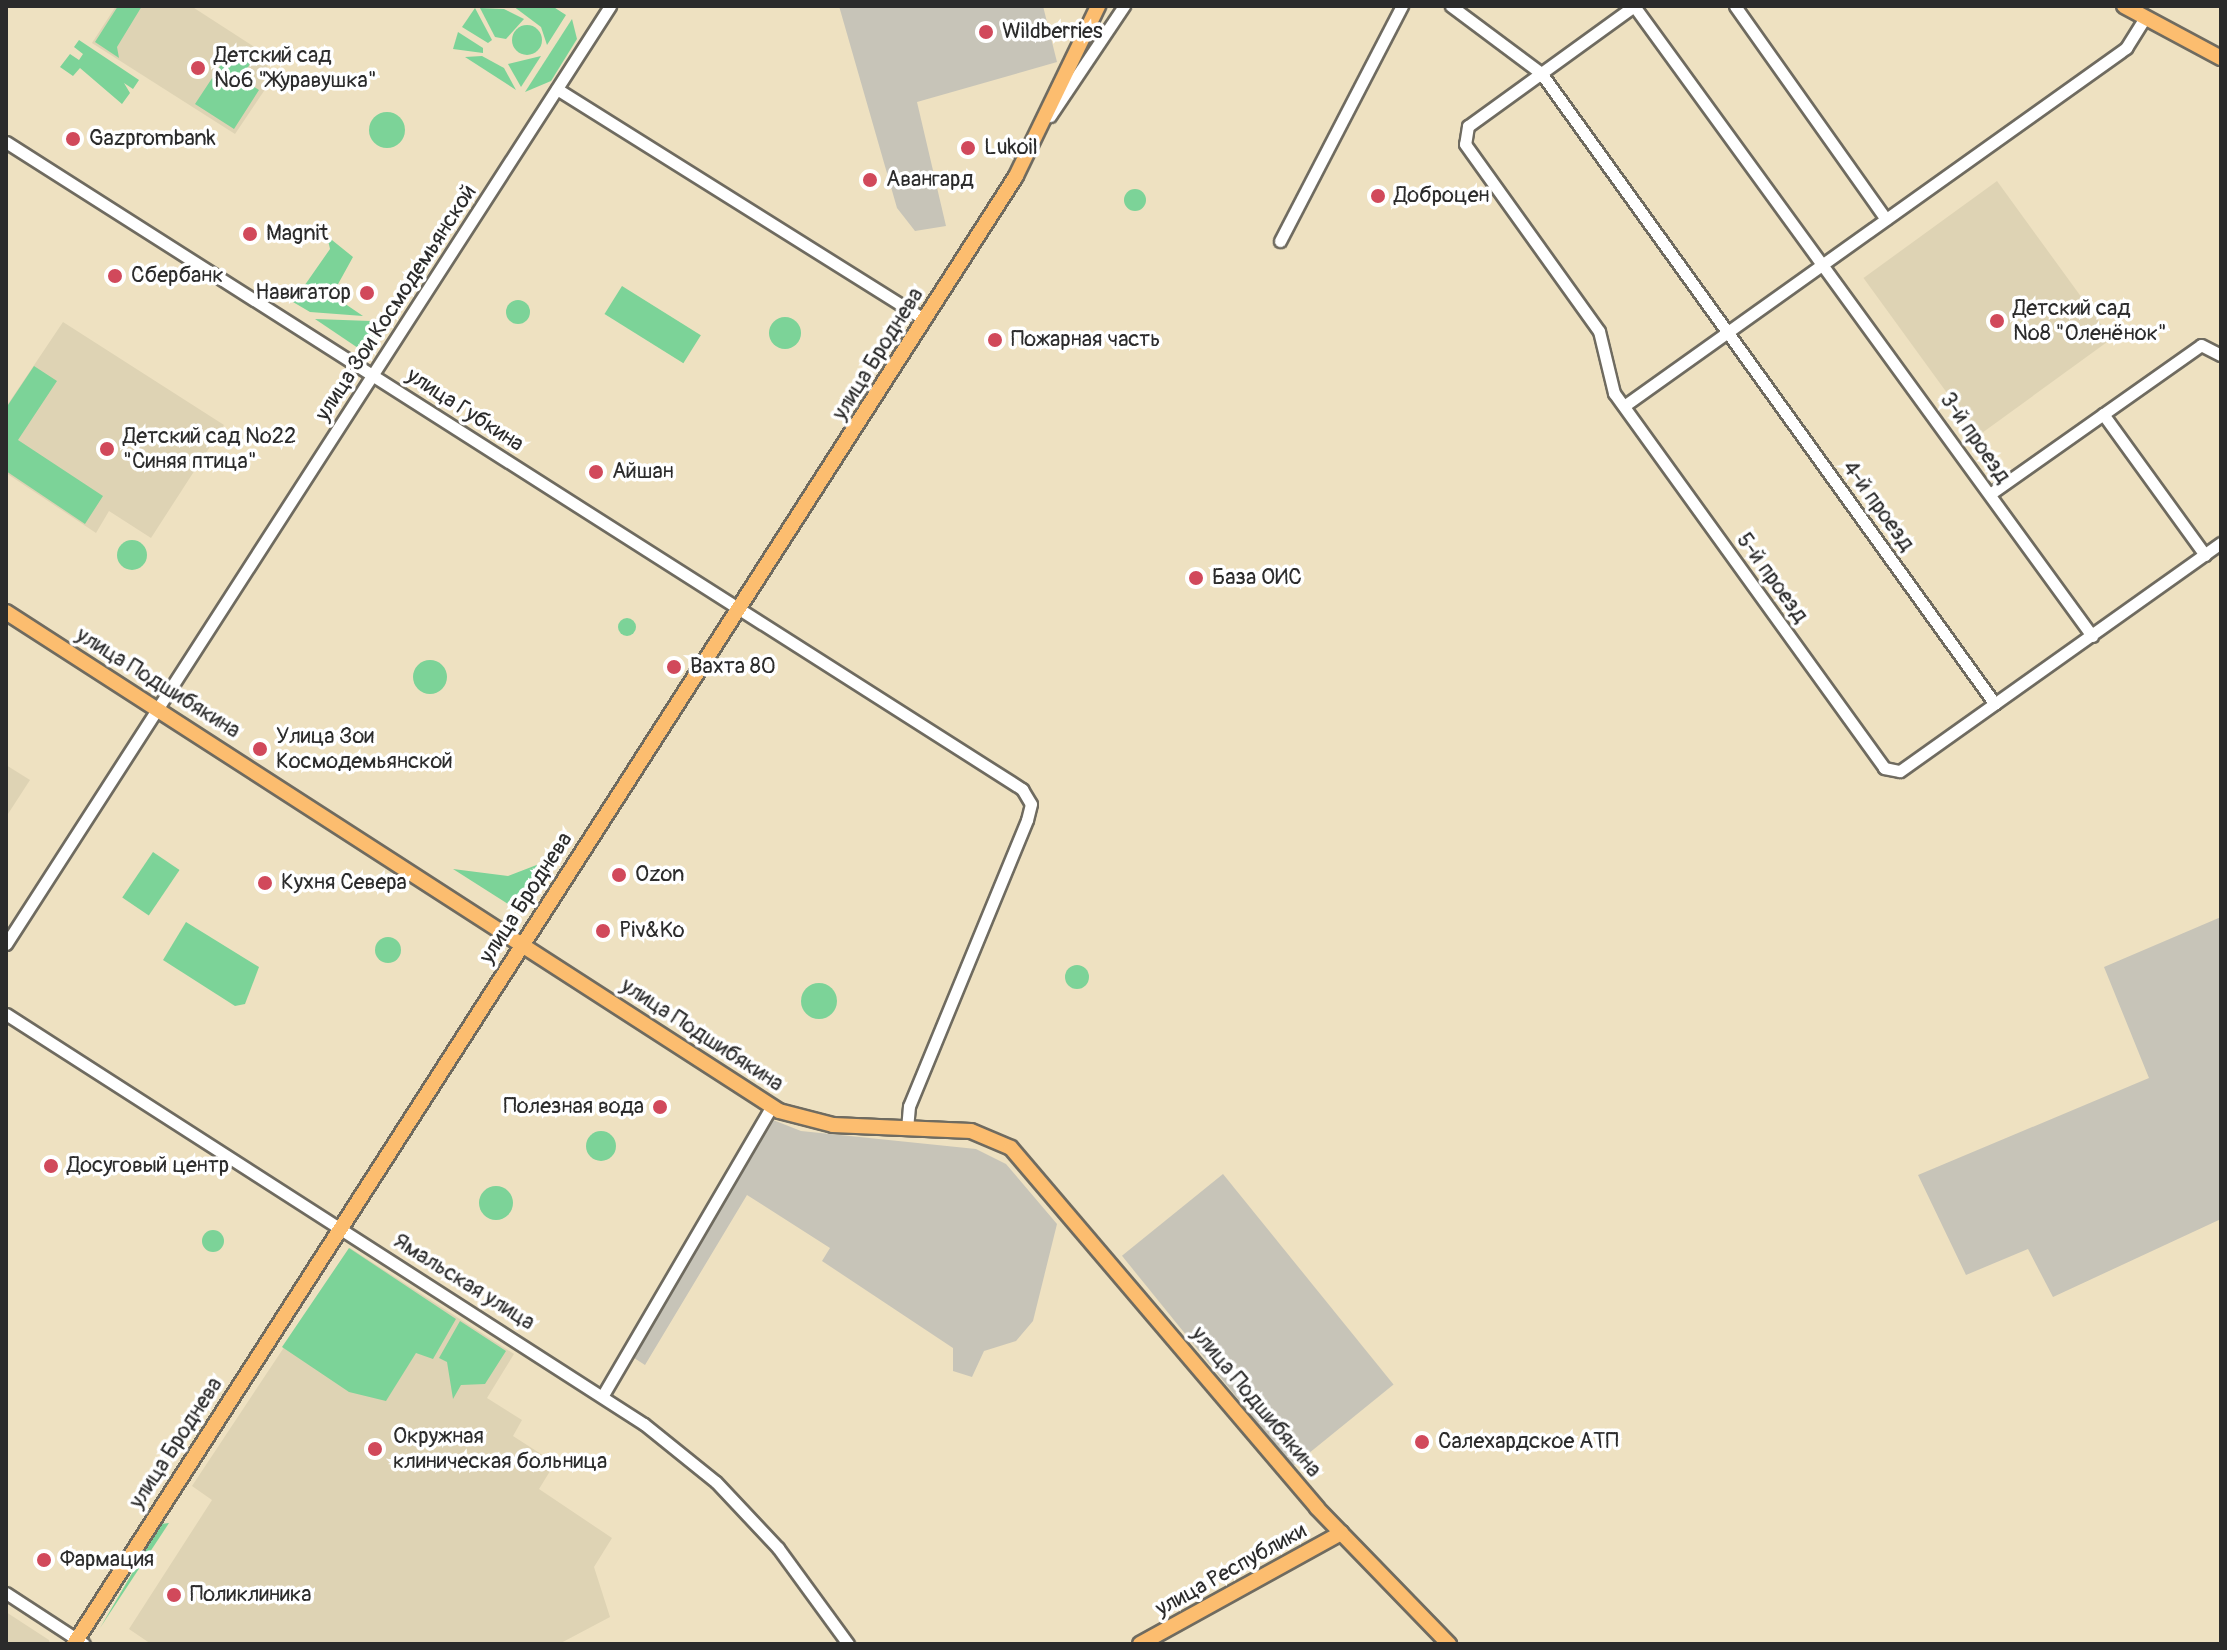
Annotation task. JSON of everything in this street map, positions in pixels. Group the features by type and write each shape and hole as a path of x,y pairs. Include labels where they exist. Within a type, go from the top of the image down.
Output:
{"main road":[{"name":"улица Броднева","path":"78,1642 340,1227 1016,176 1045,123 1098,6"},
{"path":"2124,6 2221,58"},
{"name":"улица Подшибякина","path":"6,612 771,1107 817,1123 971,1131 1019,1155 1341,1533 1449,1644"},
{"name":"улица Республики","path":"1140,1644 1341,1533"}],"street":[{"name":"улица Зои Космодемьянской","path":"6,944 610,6"},
{"path":"1045,123 1124,6"},
{"path":"1280,241 1402,6"},
{"name":"4-й проезд","path":"1451,6 1541,73 1995,704"},
{"path":"1541,73 1634,6"},
{"name":"3-й проезд","path":"1634,6 1825,263 2092,636"},
{"path":"1735,6 1886,219"},
{"path":"1624,406 2126,48 2145,17"},
{"name":"5-й проезд","path":"1541,73 1463,137 1599,331 1624,406 1889,771 1995,704"},
{"path":"557,89 925,320"},
{"name":"улица Губкина","path":"6,142 1029,797 1027,820 909,1106 907,1127"},
{"path":"1990,494 2207,342 2221,355"},
{"path":"2103,414 2205,555"},
{"path":"1995,704 2221,543"},
{"name":"Ямальская улица","path":"6,1014 603,1395 716,1482 778,1548 848,1644"},
{"path":"603,1395 771,1107"},
{"path":"6,1593 78,1642"}],"shaded area":[{"name":"Детский сад №6 \"Журавушка\"","path":"116,6 191,6 267,55 268,85 235,134 92,43"},
{"path":"839,6 1043,6 1057,62 917,102 946,226 915,231 897,208"},
{"name":"Детский сад №8 \"Оленёнок\"","path":"1997,181 2112,339 1978,436 1864,278"},
{"name":"Детский сад №22 \"Синяя птица\"","path":"63,322 224,425 151,538 109,511 96,533 6,473 6,407"},
{"path":"6,765 30,780 6,817"},
{"path":"2221,917 2221,1219 2053,1297 2028,1249 1966,1275 1918,1175 2149,1078 2104,967"},
{"path":"768,1118 801,1131 976,1149 1006,1164 1057,1224 1033,1321 1016,1341 984,1351 972,1377 953,1371 953,1348 822,1261 830,1248 747,1195 645,1365 631,1356"},
{"path":"1223,1174 1394,1385 1293,1466 1122,1256"},
{"name":"Окружная клиническая больница","path":"350,1248 514,1354 487,1398 522,1420 513,1436 555,1463 539,1489 612,1538 594,1567 610,1617 559,1644 151,1644 129,1629 212,1500 192,1486"},
{"path":"6,1612 49,1640 50,1644 6,1644"}],"green space":[{"path":"118,6 142,6 117,47 119,58 95,42"},
{"path":"513,6 552,6 566,15 547,45 541,27"},
{"path":"475,8 492,40 488,43 462,27"},
{"path":"480,8 504,9 524,19 506,39 495,37"},
{"path":"572,19 577,39 551,81 525,92"},
{"path":"527,25 533,26 541,34 541,46 533,54 527,55 521,54 513,46 512,40 513,34 521,26"},
{"path":"458,32 483,48 483,53 453,49"},
{"path":"79,40 139,80 133,89 124,83 130,93 122,104 80,68 73,76 60,67 70,54 79,60 83,54 74,47"},
{"path":"230,51 250,64 241,78 259,90 234,129 195,104"},
{"path":"482,56 504,68 516,90 465,57"},
{"path":"541,56 521,87 508,64"},
{"path":"387,112 400,117 405,130 400,143 387,148 374,143 369,130 374,117"},
{"path":"1135,189 1143,192 1146,200 1143,208 1135,211 1127,208 1124,200 1127,192"},
{"path":"327,236 353,257 332,295 363,316 310,312 293,302 330,249"},
{"path":"622,286 701,335 683,363 605,314"},
{"path":"518,300 526,304 530,312 526,320 518,324 510,320 506,312 510,304"},
{"path":"785,317 796,322 801,333 796,344 785,349 774,344 769,333 774,322"},
{"path":"315,319 371,321 386,332 361,350"},
{"path":"34,366 57,381 18,440 103,496 85,524 6,471 6,408"},
{"path":"132,540 142,545 147,555 142,565 132,570 122,565 117,555 122,545"},
{"path":"627,618 636,627 627,636 618,627"},
{"path":"430,660 442,665 447,677 442,689 430,694 418,689 413,677 418,665"},
{"path":"153,852 180,870 149,915 122,898"},
{"path":"547,861 519,911 453,869 508,876"},
{"path":"186,922 259,967 245,1004 235,1006 163,960"},
{"path":"388,937 397,941 401,950 397,959 388,963 379,959 375,950 379,941"},
{"path":"1077,965 1086,968 1089,977 1086,986 1077,989 1068,986 1065,977 1068,968"},
{"path":"819,983 831,989 837,1001 831,1013 819,1019 807,1013 801,1001 807,989"},
{"path":"601,1131 607,1132 615,1140 615,1152 607,1160 601,1161 595,1160 587,1152 586,1146 587,1140 595,1132"},
{"path":"496,1186 508,1191 513,1203 508,1215 496,1220 484,1215 479,1203 484,1191"},
{"path":"209,1230 217,1230 224,1241 217,1252 209,1252 202,1245 202,1237"},
{"path":"349,1248 456,1319 433,1359 416,1353 386,1401 349,1392 282,1347"},
{"path":"460,1321 506,1351 485,1384 461,1385 453,1399 447,1362 439,1358"},
{"path":"169,1523 100,1628 161,1524"}],"place":[{"name":"Wildberries","path":"986,32"},
{"name":"Детский сад №6 \"Журавушка\"","path":"198,68"},
{"name":"Gazprombank","path":"73,139"},
{"name":"Lukoil","path":"968,148"},
{"name":"Авангард","path":"870,180"},
{"name":"Доброцен","path":"1378,196"},
{"name":"Magnit","path":"250,234"},
{"name":"Сбербанк","path":"115,276"},
{"name":"Навигатор","path":"367,293"},
{"name":"Детский сад №8 \"Оленёнок\"","path":"1997,321"},
{"name":"Пожарная часть","path":"995,340"},
{"name":"Детский сад №22 \"Синяя птица\"","path":"107,449"},
{"name":"Айшан","path":"596,472"},
{"name":"База ОИС","path":"1196,578"},
{"name":"Вахта 80","path":"674,667"},
{"name":"Улица Зои Космодемьянской","path":"260,749"},
{"name":"Ozon","path":"619,875"},
{"name":"Кухня Севера","path":"265,883"},
{"name":"Piv&Ko","path":"603,931"},
{"name":"Полезная вода","path":"660,1107"},
{"name":"Досуговый центр","path":"51,1166"},
{"name":"Салехардское АТП","path":"1422,1442"},
{"name":"Окружная клиническая больница","path":"375,1449"},
{"name":"Фармация","path":"44,1560"},
{"name":"Поликлиника","path":"174,1595"}]}
